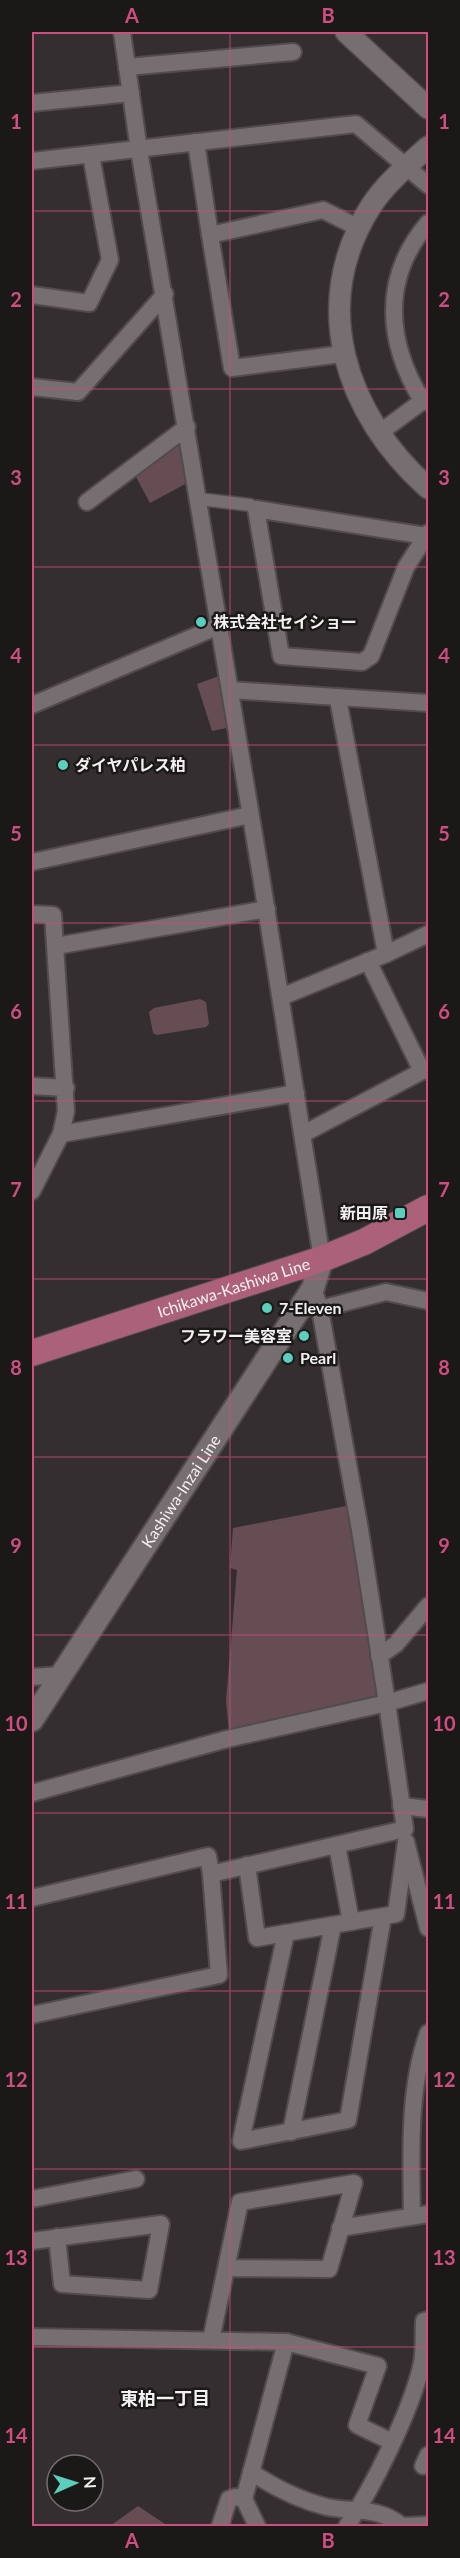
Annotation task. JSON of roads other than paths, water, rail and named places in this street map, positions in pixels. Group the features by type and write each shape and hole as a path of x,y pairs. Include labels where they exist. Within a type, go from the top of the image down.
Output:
{"main road":[{"name":"Ichikawa-Kashiwa Line","path":"32,1353 322,1259 364,1242 429,1208"},
{"name":"Kashiwa-Inzai Line","path":"32,1720 313,1288 322,1259"}],"street":[{"path":"122,32 139,150 267,909 322,1259"},
{"path":"346,32 429,108"},
{"path":"127,67 293,52"},
{"path":"32,103 131,93"},
{"path":"32,161 356,124 429,185"},
{"path":"196,142 232,368 342,354"},
{"path":"429,147 406,166 372,205 359,228 347,259 340,310 342,354 360,403 378,434 429,488"},
{"path":"32,295 89,303 110,260 91,155"},
{"path":"210,235 322,210 359,228"},
{"path":"378,434 426,400 406,375 398,349 394,301 405,259 417,236 429,223"},
{"path":"32,387 78,392 165,294"},
{"path":"87,502 187,427"},
{"path":"199,500 250,505 256,509 427,534 406,567 371,656 362,662 281,657 256,509"},
{"path":"32,705 219,626"},
{"path":"230,690 338,699 429,703"},
{"path":"338,699 386,954"},
{"path":"32,862 250,815"},
{"path":"56,946 267,909"},
{"path":"32,914 53,915 66,1089 62,1134 32,1191"},
{"path":"281,997 386,954 429,933"},
{"path":"303,1134 425,1069 368,961"},
{"path":"32,1086 66,1089"},
{"path":"62,1134 296,1093"},
{"path":"313,1288 320,1309 360,1530 406,1835 429,1928"},
{"path":"320,1309 386,1292 429,1300"},
{"path":"379,1656 396,1644 429,1606"},
{"path":"32,1677 61,1675"},
{"path":"32,1793 227,1739 387,1703 429,1691"},
{"path":"401,1806 429,1809"},
{"path":"211,1874 337,1845 406,1835"},
{"path":"247,1865 257,1938 383,1917 396,1914 406,1835"},
{"path":"337,1845 351,1922"},
{"path":"32,1898 208,1856 219,1975 32,2015"},
{"path":"286,1933 242,2141 348,2120 383,1917"},
{"path":"291,2132 333,1925"},
{"path":"340,2228 420,2215 411,2153 419,2058 429,2032"},
{"path":"32,2199 136,2179"},
{"path":"211,2340 226,2268 240,2202 354,2182 329,2269 226,2268"},
{"path":"32,2241 160,2224 149,2290 62,2284 57,2238"},
{"path":"347,2526 358,2510 392,2442 422,2365 424,2321 429,2320"},
{"path":"32,2337 286,2342 378,2366 357,2426 392,2442"},
{"path":"257,2526 244,2499 286,2342"},
{"path":"251,2472 280,2491 327,2506 373,2510 402,2526 429,2525"},
{"path":"220,2526 229,2499 235,2497 244,2499"}],"place":[{"name":"株式会社セイショー","path":"201,622"},
{"name":"ダイヤパレス柏","path":"63,765"},
{"name":"新田原","path":"400,1213"},
{"name":"7-Eleven","path":"267,1308"},
{"name":"フラワー美容室","path":"304,1336"},
{"name":"Pearl","path":"288,1358"}],"district":[{"name":"東柏一丁目","path":"165,2399"}]}
